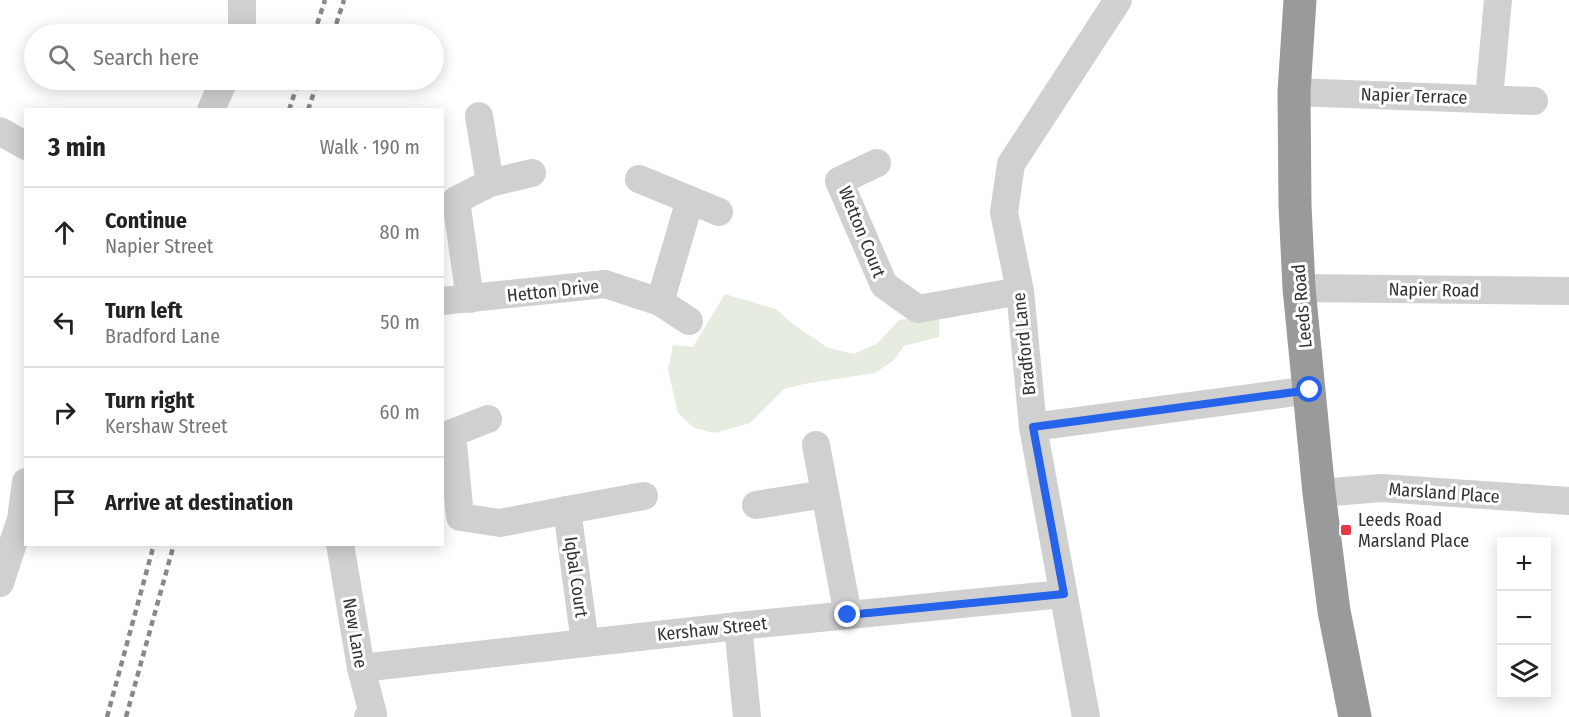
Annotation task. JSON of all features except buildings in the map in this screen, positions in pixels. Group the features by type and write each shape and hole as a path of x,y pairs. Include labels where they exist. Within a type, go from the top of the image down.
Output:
{"highway":[{"name":"Leeds Road","path":"1300,0 1294,92 1295,205 1299,288 1319,493 1334,611 1355,717"}],"street":[{"path":"242,0 242,24"},
{"name":"Bradford Lane","path":"1086,717 1033,427 1020,291 1004,212 1011,164 1118,0"},
{"path":"1490,98 1498,0"},
{"path":"212,108 220,90"},
{"name":"Napier Terrace","path":"1294,92 1534,101"},
{"path":"479,116 490,183"},
{"path":"0,131 24,145"},
{"name":"Wetton Court","path":"877,163 839,181 884,285 918,309 1020,291"},
{"path":"456,300 456,200 490,183 532,173"},
{"path":"639,179 719,212"},
{"path":"660,302 690,200"},
{"name":"Hetton Drive","path":"456,300 605,284 660,302 689,321"},
{"name":"Napier Road","path":"1299,288 1569,291"},
{"path":"1033,427 1310,390"},
{"name":"Iqbal Court","path":"488,419 452,433 460,517 500,523 644,496"},
{"path":"816,445 848,615"},
{"name":"Marsland Place","path":"1319,493 1382,488 1569,501"},
{"path":"756,505 825,494"},
{"path":"0,583 21,519 24,497"},
{"name":"Iqbal Court","path":"567,510 585,644"},
{"name":"New Lane","path":"340,546 361,668 373,714 368,717"},
{"name":"Kershaw Street","path":"361,668 738,626 1064,594"},
{"path":"738,626 747,717"}],"shaded area":[{"path":"725,294 776,309 793,324 828,348 854,354 878,343 899,320 939,316 939,337 904,346 894,360 875,373 784,389 750,423 715,433 694,428 678,413 668,370 673,345 693,347"}],"railway":[{"path":"317,24 325,0"},
{"path":"336,24 344,0"},
{"path":"290,108 296,90"},
{"path":"309,108 315,90"},
{"path":"107,717 153,546"},
{"path":"126,717 173,546"}],"place":[{"name":"Leeds Road Marsland Place","path":"1346,530"}],"route":[{"path":"848,615 1064,594 1033,427 1310,390"}]}
